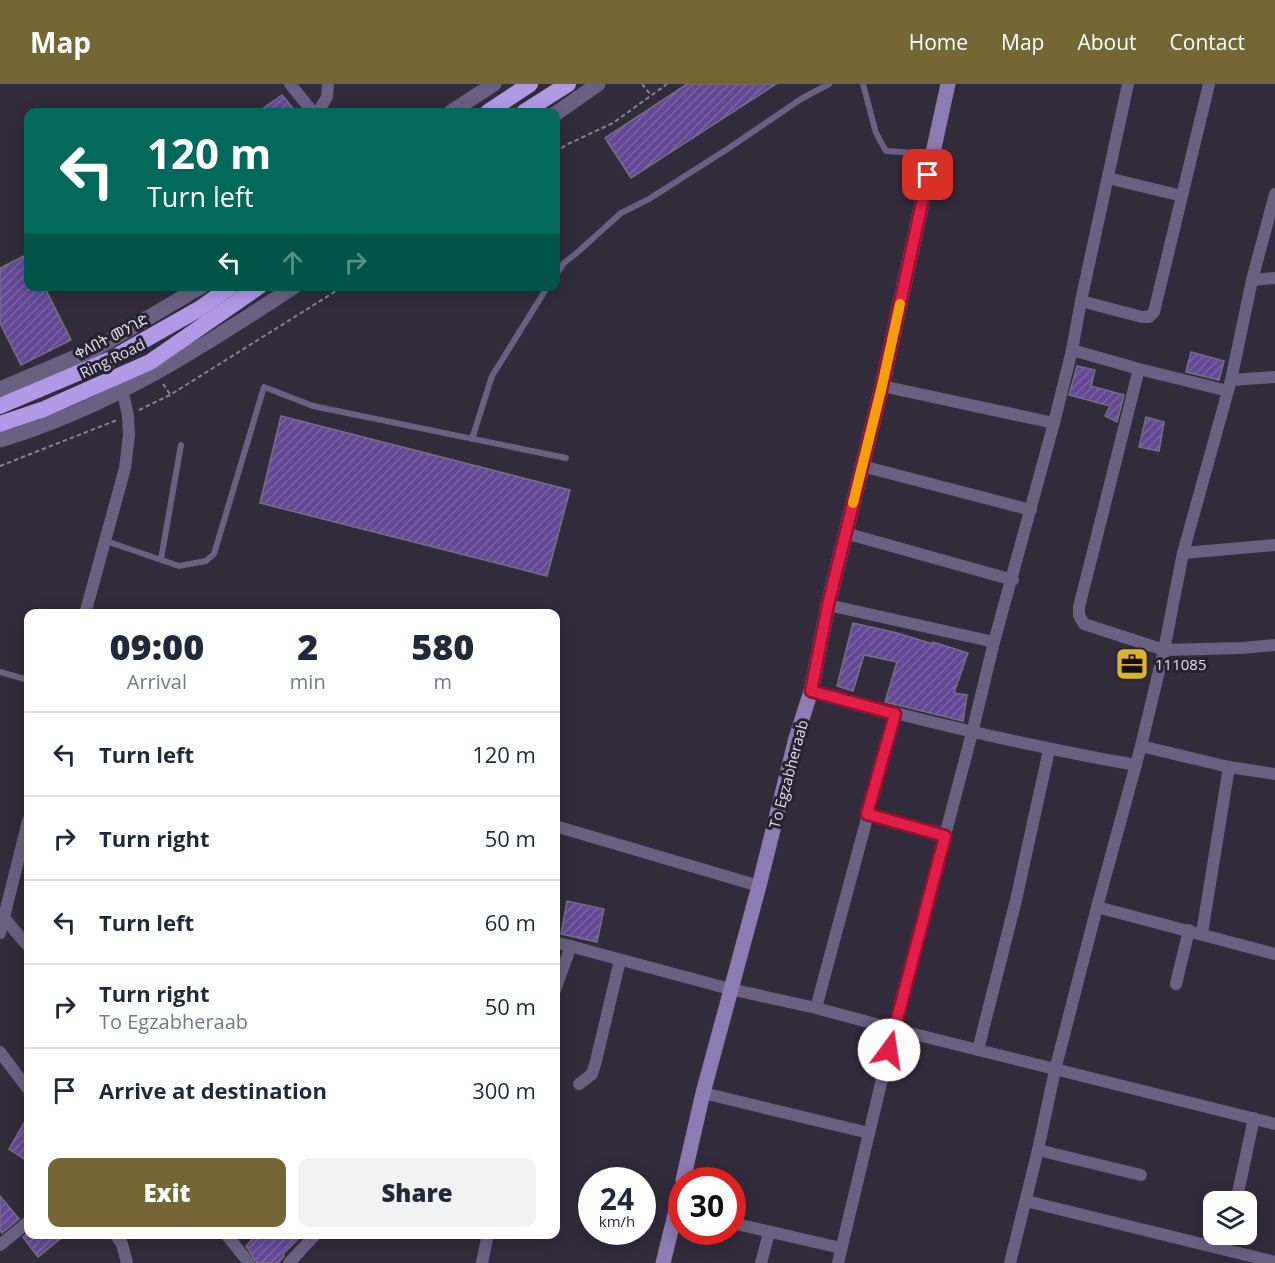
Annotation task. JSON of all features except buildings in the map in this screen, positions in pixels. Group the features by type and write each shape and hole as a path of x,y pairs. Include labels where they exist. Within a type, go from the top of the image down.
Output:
{"highway":[{"path":"494,108 530,84"},
{"path":"530,108 568,84"},
{"name":"ቀለበት መንገድ","path":"0,406 111,359 199,309 225,291"},
{"name":"Ring Road","path":"0,424 121,384 253,291"}],"main road":[{"name":"To Egzabheraab","path":"686,1167 795,738 811,691 828,605 882,386 948,84"},
{"path":"663,1263 668,1245"}],"street":[{"path":"290,84 310,108"},
{"path":"320,108 327,97 328,84"},
{"path":"457,108 494,84"},
{"path":"560,111 598,84"},
{"path":"838,1263 894,1029 1072,350 1080,301 1128,84"},
{"path":"1080,301 1149,317 1154,312 1209,84"},
{"path":"1108,178 1182,196"},
{"path":"1010,1263 1096,907 1141,746 1164,650 1183,553 1229,385 1252,280 1275,194"},
{"path":"1252,280 1275,278"},
{"path":"0,389 95,349 194,291"},
{"path":"0,440 62,419 121,384 209,343 287,291"},
{"path":"1072,350 1139,369 1229,385 1275,377"},
{"path":"86,609 125,468 129,435 128,416 121,384 111,359"},
{"path":"1139,369 1079,607 1079,615 1084,624 1164,650 1275,645"},
{"path":"882,386 1054,423"},
{"path":"862,466 1030,510"},
{"path":"845,533 1012,580"},
{"path":"1183,553 1275,545"},
{"path":"828,605 994,642"},
{"path":"811,691 972,733 1049,750 1136,765"},
{"path":"816,1008 895,714"},
{"path":"1141,746 1229,767 1275,774"},
{"path":"978,1050 1016,900 1049,750"},
{"path":"1176,984 1195,932 1229,767"},
{"path":"867,814 945,836"},
{"path":"560,827 759,886"},
{"path":"0,933 24,837"},
{"path":"1096,907 1275,954"},
{"path":"4,918 24,941"},
{"path":"560,943 730,989 816,1008 1275,1124"},
{"path":"560,976 571,946"},
{"path":"579,1084 592,1074 620,960"},
{"path":"0,1053 24,1084"},
{"path":"703,1093 869,1133"},
{"path":"1238,1191 1254,1118"},
{"path":"1038,1150 1141,1175"},
{"path":"1026,1201 1275,1262"},
{"path":"0,1245 24,1225"},
{"path":"746,1227 842,1248"},
{"path":"761,1263 769,1233"},
{"path":"118,1239 127,1263"},
{"path":"230,1239 249,1263"},
{"path":"291,1262 312,1239"},
{"path":"482,1263 487,1239"},
{"path":"1226,1249 1227,1245"}],"lane":[{"path":"560,269 621,213 649,199 801,99 829,84"},
{"path":"863,84 876,133 886,151 933,154"},
{"path":"472,439 492,376 545,291"},
{"path":"105,541 179,566 206,561 214,554 264,387 313,406 566,458"},
{"path":"160,560 181,446"},
{"path":"0,672 24,679"}],"path":[{"path":"642,84 651,95"},
{"path":"560,149 613,123 667,84"},
{"path":"0,466 128,416 170,395 336,291"}],"slow traffic":[{"path":"853,503 900,304"}],"place":[{"name":"111085","path":"1132,664"}],"route":[{"path":"889,1050 945,836 867,814 895,714 811,691 828,605 882,386 928,175"}]}
